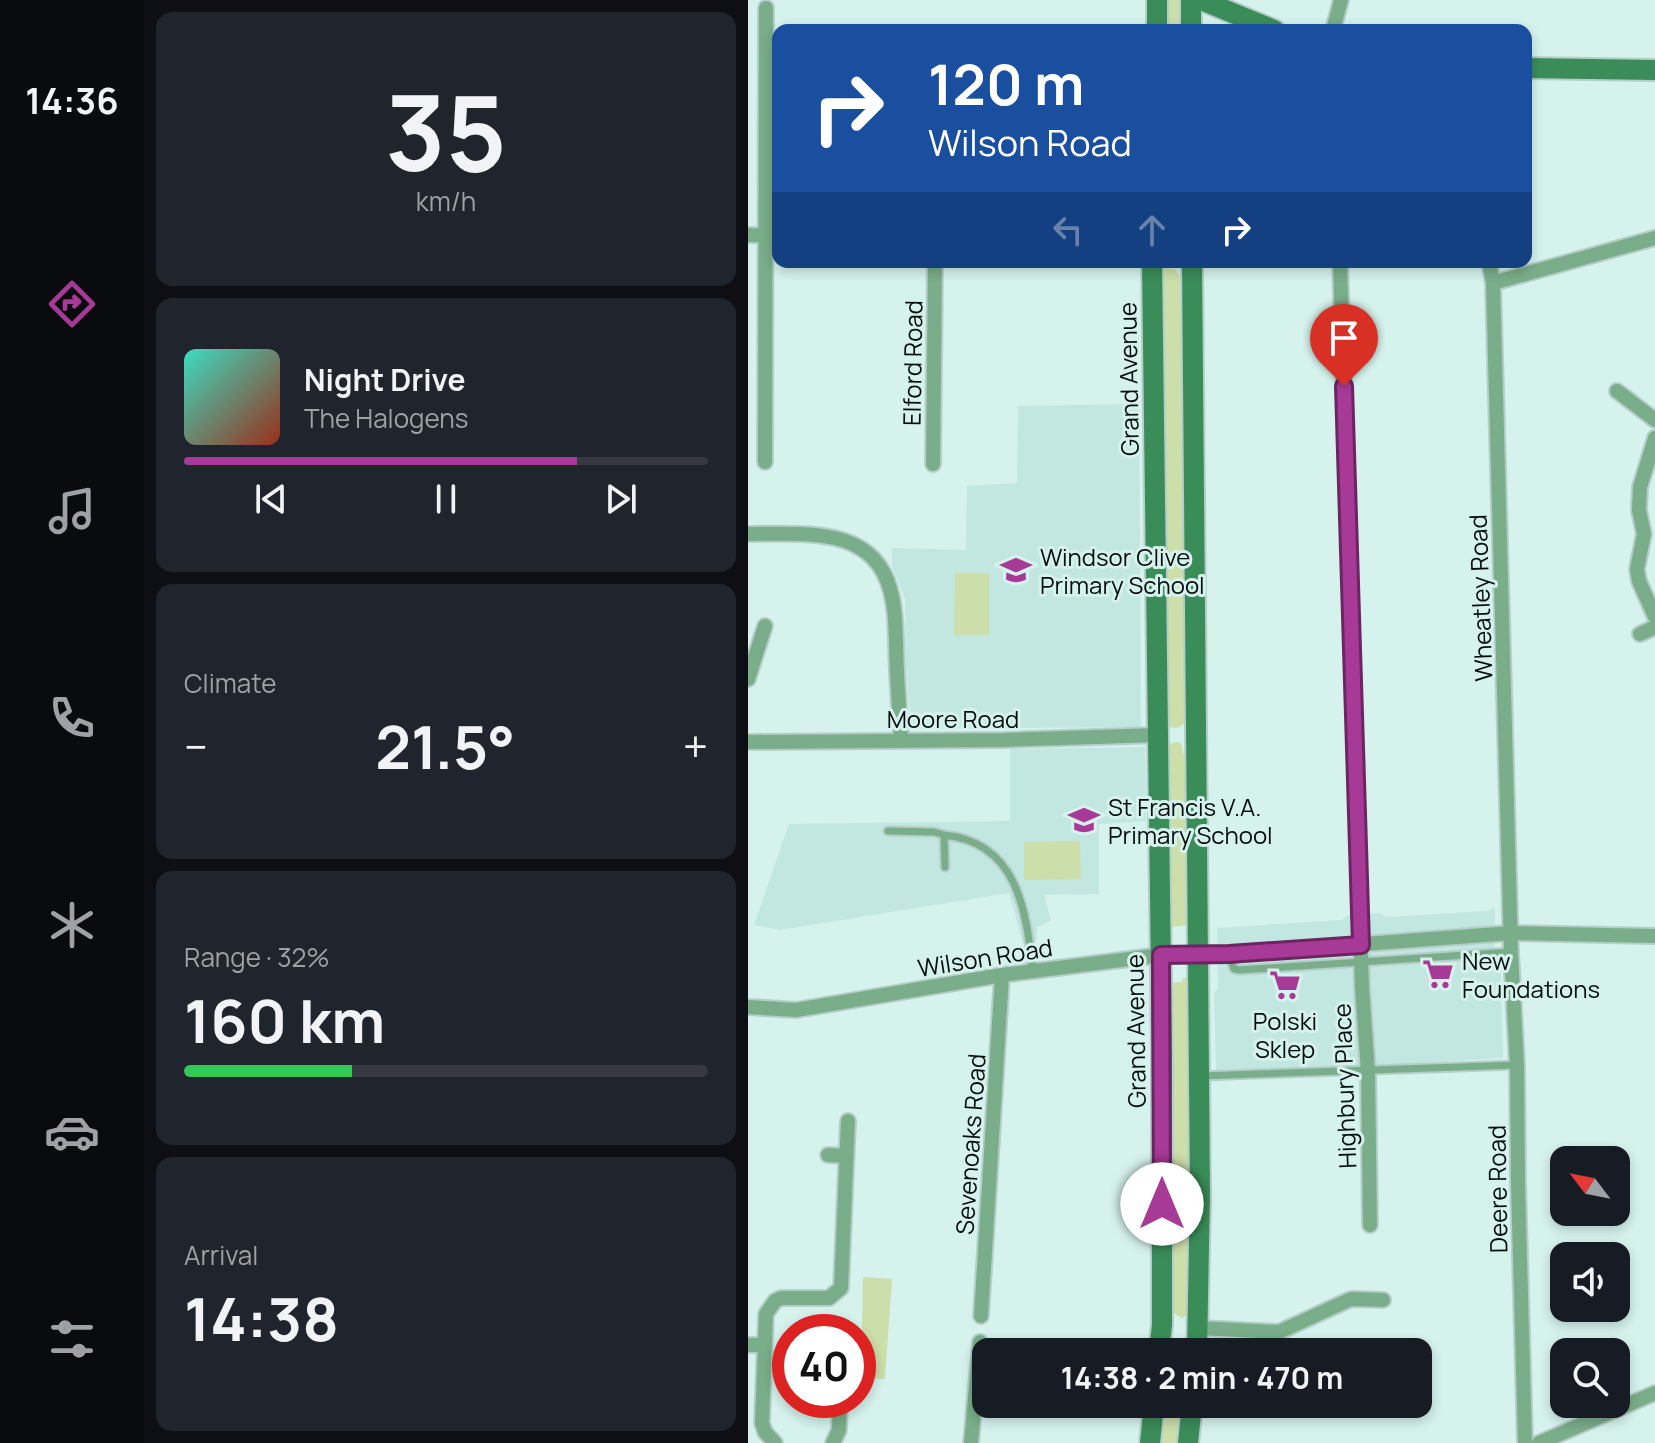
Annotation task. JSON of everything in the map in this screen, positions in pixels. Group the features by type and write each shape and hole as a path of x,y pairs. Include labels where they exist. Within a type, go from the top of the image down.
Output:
{"street":[{"path":"1157,0 1157,24"},
{"path":"1191,0 1191,24"},
{"path":"1201,0 1259,24"},
{"path":"1335,24 1341,0"},
{"path":"765,462 772,236 766,8"},
{"path":"1532,68 1655,70"},
{"path":"748,235 772,236"},
{"path":"1493,283 1655,238"},
{"name":"Elford Road","path":"933,464 935,268"},
{"name":"Grand Avenue","path":"1152,268 1161,955 1161,1338"},
{"path":"1192,268 1198,1338"},
{"name":"Highbury Place","path":"1340,268 1361,962 1368,1071 1370,1225"},
{"name":"Wheatley Road","path":"1490,268 1511,933"},
{"path":"1617,391 1655,420"},
{"path":"1655,438 1640,487 1639,510 1644,534 1637,569 1655,617"},
{"path":"748,534 838,539 853,545 878,565 891,586 897,613 901,740"},
{"path":"748,679 765,626"},
{"path":"1640,634 1655,627"},
{"path":"1158,735 1196,732"},
{"name":"Moore Road","path":"748,742 1158,735"},
{"name":"Wilson Road","path":"748,1007 796,1010 1002,975 1161,955 1229,954 1511,933 1655,936"},
{"name":"Deere Road","path":"1511,933 1525,1443"},
{"name":"Sevenoaks Road","path":"981,1316 1002,975"},
{"path":"775,1443 762,1423 766,1314 775,1301 829,1298 841,1288 848,1121"},
{"path":"828,1155 846,1156"},
{"path":"1162,1325 1279,1332 1351,1299 1383,1300"},
{"path":"748,1345 764,1345"},
{"path":"1539,1443 1655,1393"},
{"path":"833,1443 839,1430 839,1418"},
{"path":"971,1443 973,1418"},
{"path":"1150,1443 1153,1418"},
{"path":"1188,1443 1191,1418"}],"lane":[{"path":"888,831 934,832 960,837 1003,865 1017,886 1027,920 1033,971"},
{"path":"944,835 945,867"},
{"name":"Wilson Road","path":"1229,954 1234,969 1240,970 1511,952"},
{"path":"1199,1076 1517,1065"}],"shaded area":[{"name":"Windsor Clive Primary School","path":"1139,404 1141,727 911,729 905,599 892,566 892,548 966,550 967,486 1017,483 1018,406"},
{"path":"1145,747 1146,821 1099,824 1099,894 1044,895 1051,921 1037,927 1037,940 1023,944 1009,893 779,930 754,925 789,824 1010,821 1010,749"},
{"path":"1495,906 1494,962 1501,975 1503,1058 1374,1066 1216,1070 1214,993 1218,989 1217,928 1342,920 1348,915 1379,913 1386,917 1488,911"}],"green space":[{"path":"1180,0 1183,3 1185,24 1163,24 1165,3"},
{"path":"1166,268 1175,269 1180,276 1187,685 1185,723 1176,728 1166,723 1160,273"},
{"path":"955,573 989,573 989,635 954,635"},
{"path":"1181,743 1186,765 1188,925 1165,928 1167,745"},
{"path":"1080,841 1081,879 1024,880 1024,842"},
{"path":"1183,978 1190,979 1191,1013 1190,1314 1182,1318 1175,1314 1171,1306 1168,983 1182,982"},
{"path":"863,1277 892,1279 885,1379 876,1379 876,1314 862,1314"},
{"path":"1162,1418 1184,1418 1182,1443 1159,1443"}],"place":[{"name":"Windsor Clive Primary School","path":"1016,570"},
{"name":"St Francis V.A. Primary School","path":"1084,820"},
{"name":"New Foundations","path":"1438,974"},
{"name":"Polski Sklep","path":"1285,985"}],"route":[{"path":"1162,1204 1161,955 1361,945 1344,386"}]}
